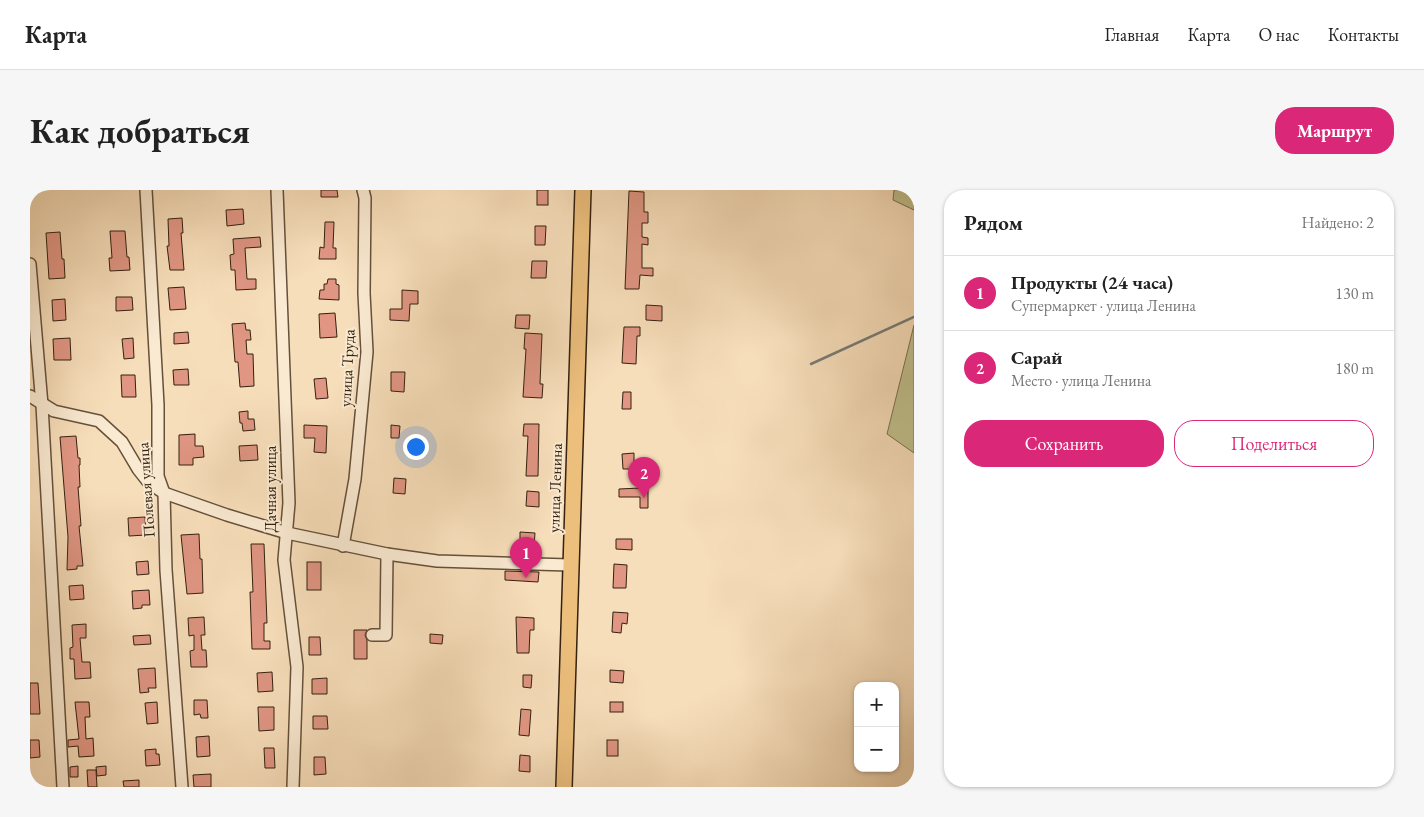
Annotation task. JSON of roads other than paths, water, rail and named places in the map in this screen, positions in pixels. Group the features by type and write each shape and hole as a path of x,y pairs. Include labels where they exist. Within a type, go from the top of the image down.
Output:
{"main road":[{"name":"улица Ленина","path":"564,787 583,190"}],"street":[{"name":"Полевая улица","path":"146,190 158,405 158,476 164,493 166,570 182,787"},
{"name":"Дачная улица","path":"277,190 289,503 284,560 297,667 293,787"},
{"name":"улица Труда","path":"343,546 355,479 367,352 364,293 365,198 363,190"},
{"path":"30,264 42,405 63,787"},
{"path":"30,396 54,411 99,420 122,442 149,483 164,493 287,533 343,546 436,561 570,565"},
{"path":"372,635 386,635 387,554"}],"waterway":[{"path":"811,364 914,317"}],"place":[{"name":"Сарай","path":"644,498"},
{"name":"Продукты (24 часа)","path":"526,578"}]}
